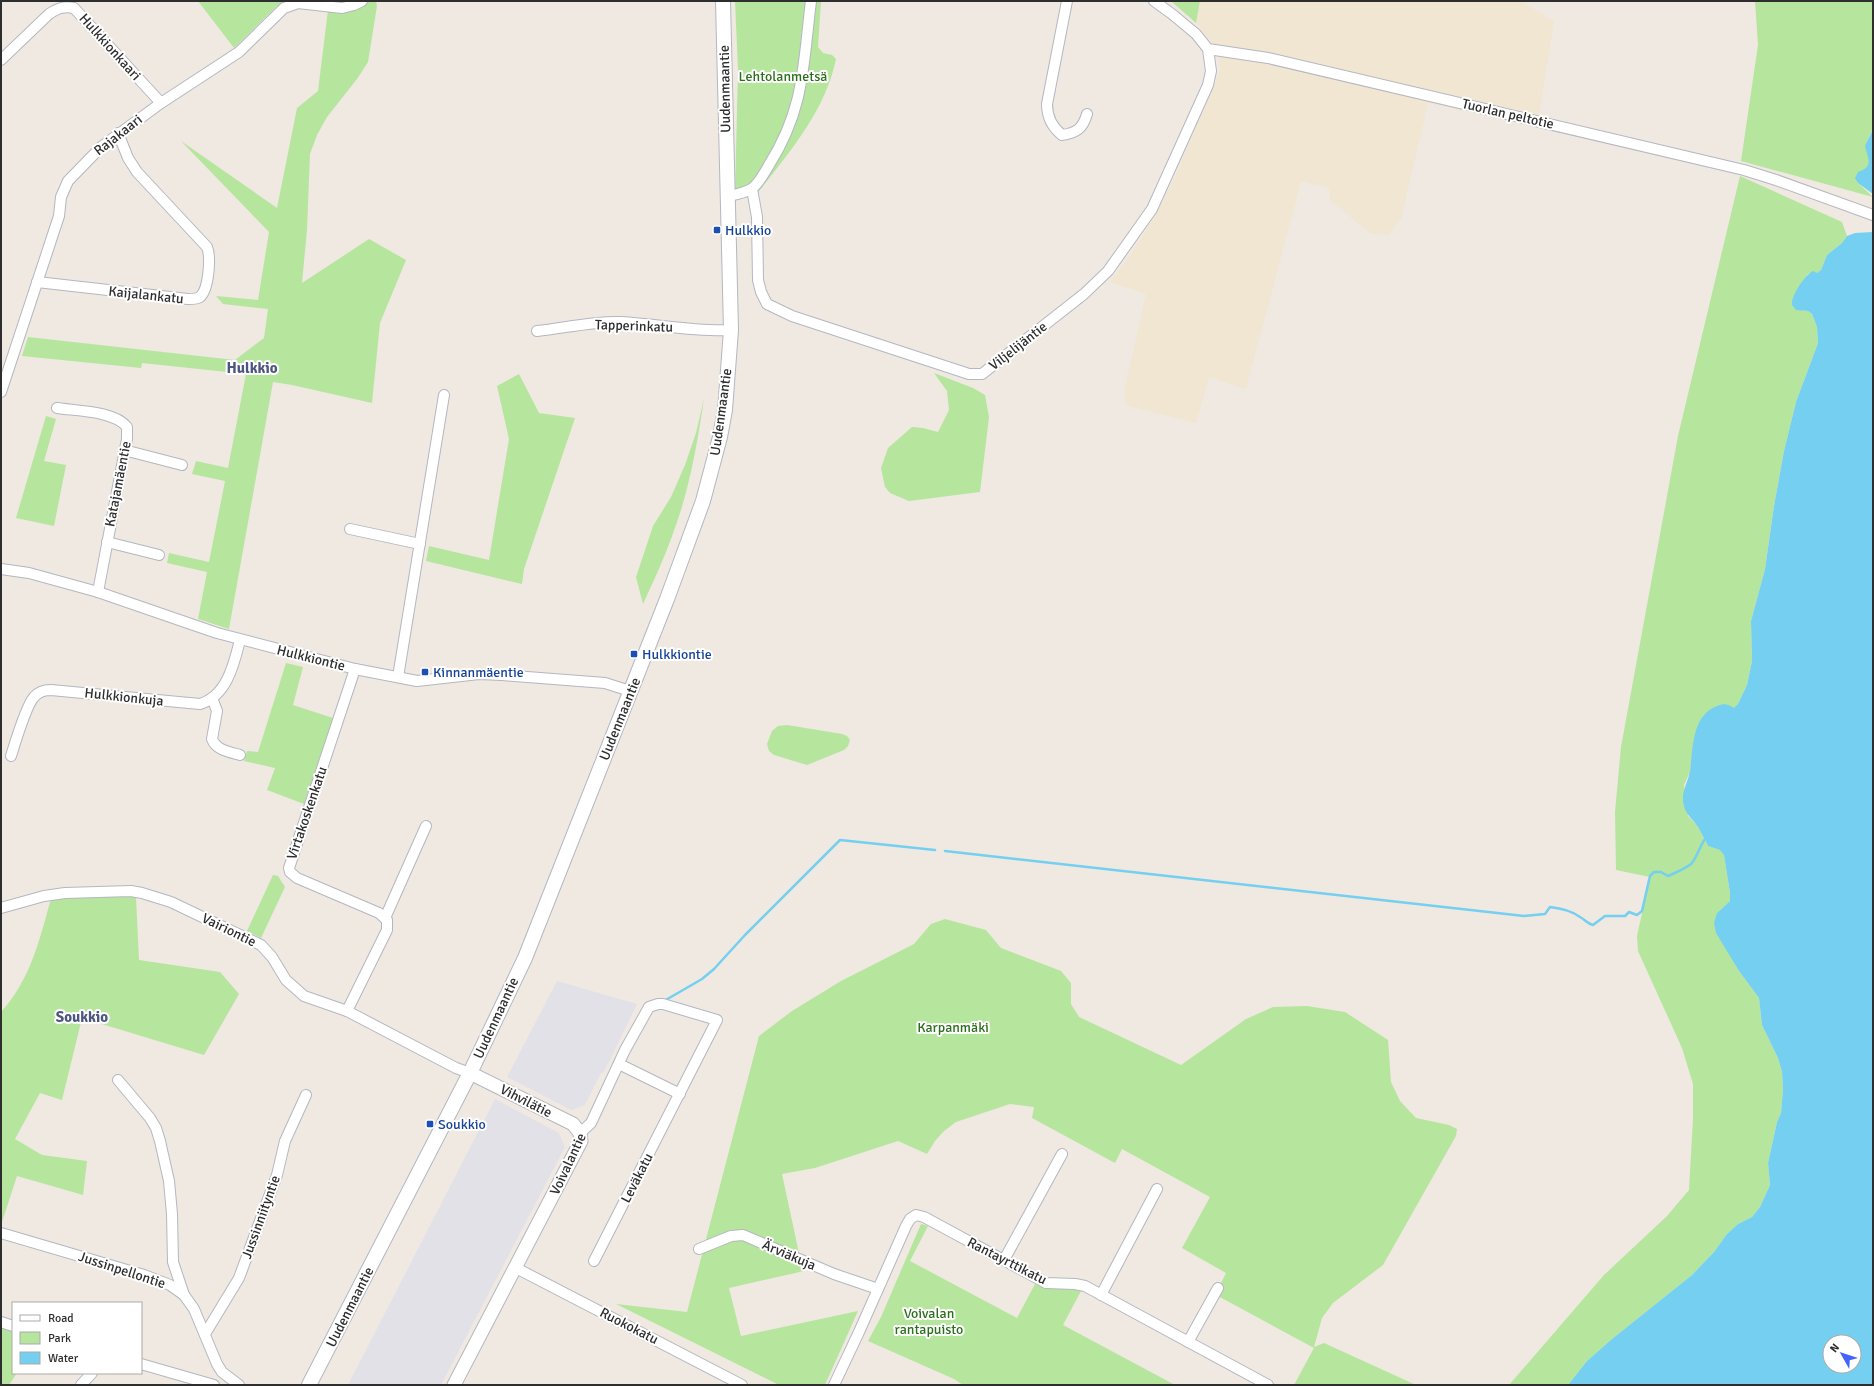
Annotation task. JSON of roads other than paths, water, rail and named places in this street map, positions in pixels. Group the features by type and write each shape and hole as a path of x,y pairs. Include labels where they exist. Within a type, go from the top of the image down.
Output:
{"main road":[{"name":"Uudenmaantie","path":"309,1385 470,1073 506,1000 536,929 630,691 687,546 703,501 714,463 725,410 731,330 723,1"}],"street":[{"name":"Rajakaari","path":"1,392 59,216 64,189 74,173 118,133 160,103 239,52 290,4 304,3 348,8 362,1"},
{"path":"728,197 752,189 778,152 794,114 803,76 811,1"},
{"path":"1067,1 1047,104 1047,113 1054,129 1062,135 1077,131 1084,124 1087,114"},
{"path":"1154,1 1196,34 1208,49"},
{"name":"Hulkkionkaari","path":"1,60 49,14 66,6 74,8 160,103"},
{"name":"Viljelijäntie","path":"752,189 757,217 758,280 761,292 767,304 792,316 969,374 982,374 1084,294 1108,271 1132,238 1152,209 1208,85 1211,71 1208,49"},
{"name":"Tuorlan peltotie","path":"1208,49 1268,58 1744,170 1873,215"},
{"name":"Kaijalankatu","path":"37,282 188,299 200,297 204,293 210,259 207,247 137,172 128,158 118,133"},
{"name":"Tapperinkatu","path":"536,331 587,324 620,322 712,331 731,330"},
{"path":"398,677 444,395"},
{"name":"Katajamäentie","path":"57,408 111,416 123,421 127,427 128,432 98,592"},
{"path":"124,450 182,465"},
{"path":"350,528 420,544"},
{"path":"107,542 158,555"},
{"name":"Hulkkiontie","path":"1,569 29,573 98,592 240,640 355,669 417,680 479,674 502,675 605,683 630,691"},
{"path":"240,640 230,673 222,688 212,698 217,711 212,739 213,743 220,749 240,755"},
{"name":"Virtakoskenkatu","path":"355,669 289,868 290,872 297,878 379,913 385,918"},
{"name":"Hulkkionkuja","path":"10,756 34,696 45,690 193,704 207,702 212,698"},
{"path":"347,1011 387,930 388,925 385,918 426,826"},
{"name":"Vairiontie","path":"1,908 44,896 65,893 131,892 152,895 253,940 261,945 272,956 286,980 301,994 321,1003 347,1011 456,1068 470,1073"},
{"name":"Voivalantie","path":"454,1385 578,1149 581,1141 580,1133 591,1123 646,1011 654,1004 663,1004 717,1020"},
{"name":"Leväkatu","path":"594,1261 717,1020"},
{"path":"619,1064 680,1094"},
{"name":"Vihvilätie","path":"470,1073 573,1124 580,1133"},
{"path":"118,1080 150,1118 160,1141 169,1181 172,1214 173,1262 184,1295"},
{"name":"Jussinniityntie","path":"205,1334 239,1278 277,1175 285,1141 306,1095"},
{"path":"1004,1260 1062,1154"},
{"path":"1101,1295 1157,1189"},
{"name":"Rantayrttikatu","path":"834,1385 908,1222 913,1216 916,1215 924,1217 1046,1283 1080,1284 1268,1385"},
{"name":"Jussinpellontie","path":"1,1232 154,1278 170,1285 184,1295 194,1309 213,1357 222,1372 239,1385"},
{"name":"Ärviäkuja","path":"699,1249 731,1236 743,1235 827,1271 878,1289"},
{"name":"Ruokokatu","path":"516,1268 742,1385"},
{"path":"1188,1342 1218,1288"},
{"path":"1,1322 12,1326"},
{"path":"142,1364 214,1385 222,1372"},
{"path":"81,1385 91,1374"}],"water":[{"path":"1873,129 1873,194 1858,183 1855,178 1858,172 1866,168 1868,165 1869,162 1865,146"},
{"path":"1873,232 1873,1385 1568,1385 1587,1361 1692,1275 1714,1252 1727,1234 1738,1224 1752,1217 1760,1207 1770,1185 1768,1163 1777,1122 1781,1113 1783,1089 1782,1072 1778,1058 1762,1025 1759,998 1739,971 1716,933 1714,923 1717,913 1730,901 1724,855 1720,850 1708,846 1698,827 1686,812 1683,797 1690,771 1693,743 1698,724 1709,710 1719,705 1726,704 1734,708 1738,704 1747,685 1752,661 1751,621 1765,569 1784,451 1796,402 1818,343 1817,327 1812,314 1808,311 1796,310 1792,305 1792,301 1799,286 1806,277 1813,271 1817,273 1821,270 1827,255 1842,243 1847,236 1855,233"}],"waterway":[{"path":"945,851 1524,916 1545,914 1550,907 1573,913 1593,925 1605,916 1625,916 1629,912 1637,915 1642,911 1650,876 1654,872 1661,872 1668,876 1689,866 1695,859 1705,839"},
{"path":"664,1001 702,979 714,969 745,935 840,840 935,850"}],"place":[{"name":"Hulkkio","path":"717,230"},
{"name":"Hulkkiontie","path":"634,654"},
{"name":"Kinnanmäentie","path":"425,672"},
{"name":"Soukkio","path":"430,1124"}],"district":[{"name":"Hulkkio","path":"252,368"},
{"name":"Soukkio","path":"82,1017"}],"park label":[{"name":"Lehtolanmetsä","path":"783,76"},
{"name":"Karpanmäki","path":"953,1027"},
{"name":"Voivalan rantapuisto","path":"929,1322"}]}
